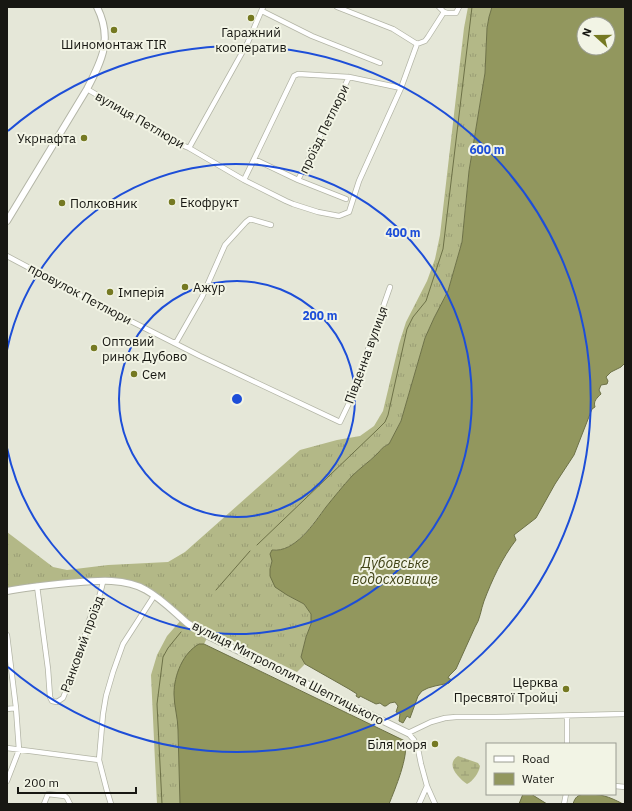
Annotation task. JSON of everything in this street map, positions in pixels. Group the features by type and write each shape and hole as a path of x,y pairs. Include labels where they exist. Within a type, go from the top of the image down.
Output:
{"street":[{"path":"86,89 96,72 106,41 102,18 97,7"},
{"path":"338,7 393,29 417,44"},
{"path":"439,7 447,13 456,13 459,7"},
{"path":"263,9 312,36 380,63"},
{"name":"вулиця Петлюри","path":"7,221 86,89 189,148 248,42 263,9"},
{"path":"189,148 244,180 293,204 318,212 339,216 349,212 359,181 400,88 417,44 428,38 444,12"},
{"path":"244,180 294,76 298,74 349,77 400,88"},
{"name":"проїзд Петлюри","path":"254,159 298,180 349,77"},
{"path":"298,180 346,199"},
{"path":"174,343 177,341 202,297 225,244 250,219 271,225"},
{"name":"провулок Петлюри","path":"7,256 174,343 340,422"},
{"name":"Південна вулиця","path":"340,422 350,401 390,287"},
{"name":"вулиця Митрополита Шептицького","path":"7,591 37,586 95,581 121,582 134,585 146,590 166,604 188,624 208,636 408,733"},
{"name":"Ранковий проїзд","path":"37,586 50,697 52,701 57,702 63,698 66,691 82,649 88,623 100,594 103,582"},
{"path":"111,804 99,760 106,696 123,644 154,596"},
{"path":"7,635 9,663 16,708 19,750 7,781"},
{"path":"7,709 16,708"},
{"path":"435,804 427,786 418,749 414,740 408,733 431,722 456,717 625,714"},
{"path":"567,716 567,743"},
{"path":"7,748 99,760"},
{"path":"419,804 427,786"},
{"path":"44,804 48,794 65,796 70,804"}],"green space":[{"path":"468,7 492,7 487,28 485,73 469,171 462,242 448,291 425,338 401,421 389,444 383,447 352,476 303,536 288,547 280,550 272,550 270,569 287,595 304,604 311,614 311,624 301,657 305,664 297,672 211,630 204,644 199,644 174,694 178,723 180,804 157,804 151,675 157,655 167,636 181,620 168,602 121,580 7,588 7,532 53,567 67,570 108,565 168,562 185,552 300,450 337,440 360,436 374,426 383,411 399,344 406,322 427,281 435,259 440,235 464,28"},
{"path":"458,756 478,763 480,766 475,776 467,784 454,771 454,759"}],"water":[{"name":"Дубовське водосховище","path":"492,7 625,7 625,363 606,377 608,381 607,384 601,385 599,390 601,394 595,401 595,407 592,409 574,455 555,484 536,518 514,535 516,540 506,554 490,585 477,624 456,669 448,678 452,680 449,683 422,691 418,696 410,718 407,716 403,723 399,721 400,714 396,712 398,706 395,702 384,706 380,703 376,704 360,696 359,698 356,696 357,694 305,664 301,657 311,624 311,614 304,604 275,587 270,576 272,561 270,554 272,550 280,550 288,547 303,536 352,476 383,447 389,444 401,421 425,338 448,291 462,242 469,171 485,73 487,28"},
{"path":"199,644 204,644 405,741 406,747 403,764 389,804 180,804 178,726 174,687 180,665 188,653"},
{"path":"523,795 533,795 547,804 519,804"},
{"path":"580,795 600,795 623,804 573,804"}],"waterway":[{"path":"257,545 377,430 385,422 388,415 407,329 413,317 426,301 443,249 472,7"},
{"path":"216,590 250,551"},
{"path":"162,804 157,704 163,657 168,648 181,632"}],"place":[{"name":"Гаражний кооператив","path":"251,18"},
{"name":"Шиномонтаж TIR","path":"114,30"},
{"name":"Укрнафта","path":"84,138"},
{"name":"Екофрукт","path":"172,202"},
{"name":"Полковник","path":"62,203"},
{"name":"Ажур","path":"185,287"},
{"name":"Імперія","path":"110,292"},
{"name":"Оптовий ринок Дубово","path":"94,348"},
{"name":"Сем","path":"134,374"},
{"name":"Церква Пресвятої Тройці","path":"566,689"},
{"name":"Біля моря","path":"435,744"}]}
